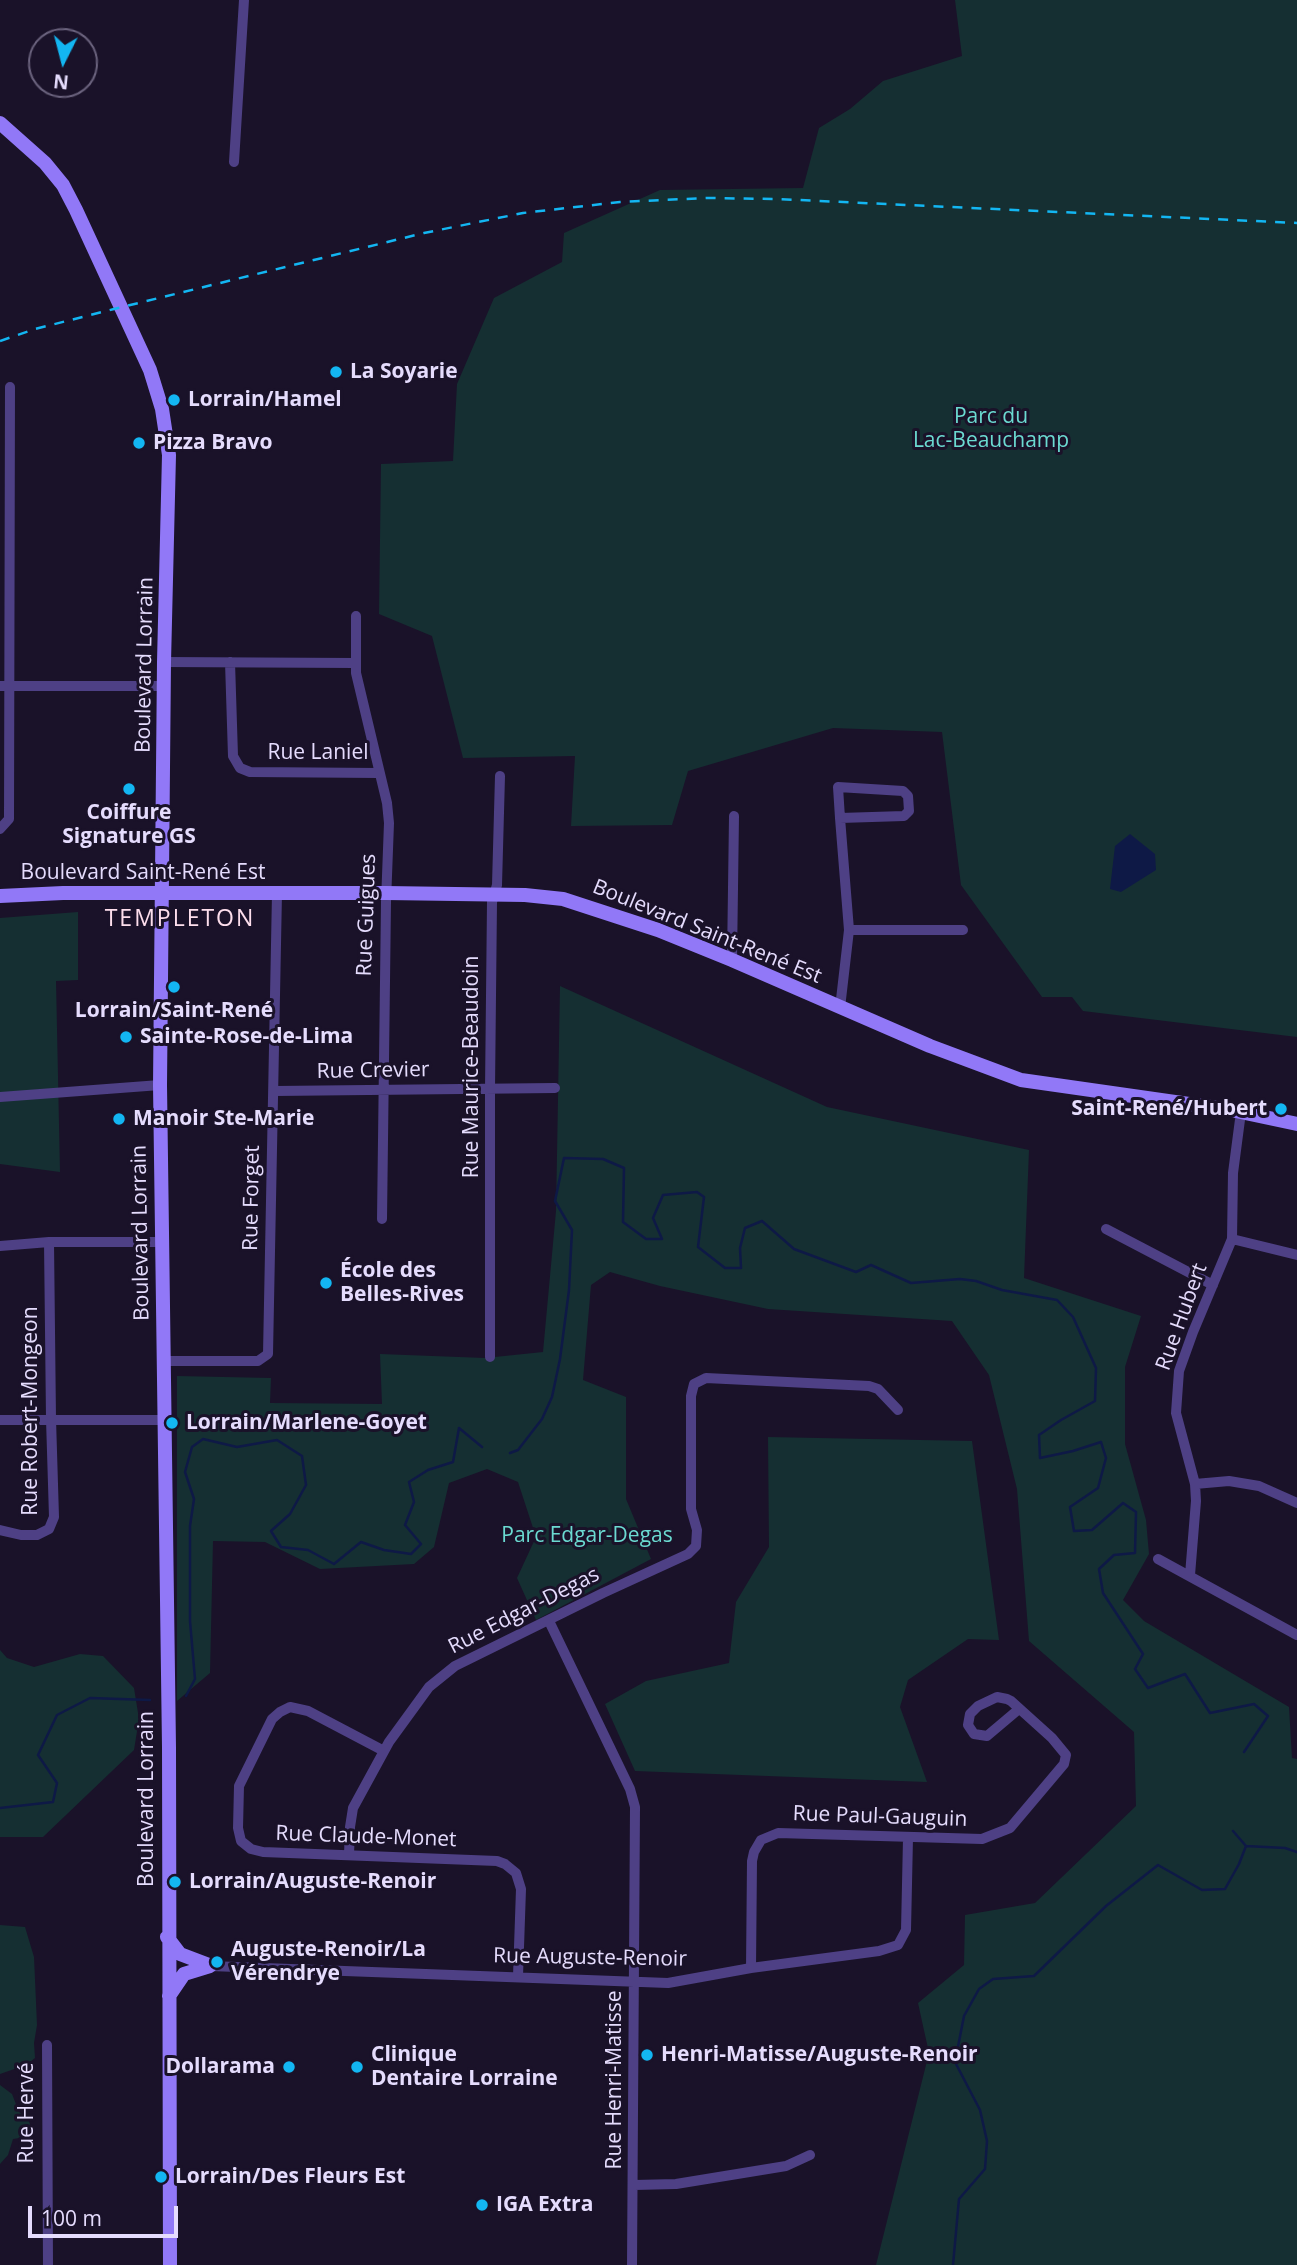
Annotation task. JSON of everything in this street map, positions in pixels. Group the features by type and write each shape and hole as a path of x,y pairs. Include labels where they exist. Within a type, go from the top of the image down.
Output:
{"main road":[{"name":"Boulevard Lorrain","path":"0,122 35,152 63,185 150,370 159,396 169,455 160,1086 169,1746 167,1937 170,2265"},
{"name":"Boulevard Saint-René Est","path":"0,896 64,892 386,893 550,897 576,902 658,930 840,1008 1021,1080 1241,1112 1297,1124"},
{"path":"167,1937 180,1954 211,1966"},
{"path":"168,1998 184,1974 211,1966"},
{"path":"170,2239 180,2265"}],"street":[{"path":"234,162 244,0"},
{"path":"0,830 9,819 5,686 10,387"},
{"name":"Rue Guigues","path":"356,616 355,663 389,822 382,1219"},
{"path":"164,662 355,663"},
{"name":"Rue Laniel","path":"230,662 233,756 240,768 250,772 379,772"},
{"path":"5,686 164,686"},
{"name":"Rue Maurice-Beaudoin","path":"490,1357 489,1089 492,902 495,895 500,776"},
{"path":"840,818 904,816 909,811 908,796 903,791 838,787 840,818 849,930 840,1008"},
{"path":"732,960 734,817"},
{"name":"Rue Forget","path":"163,1361 258,1361 268,1353 277,893"},
{"path":"849,930 963,929"},
{"path":"0,1097 160,1086"},
{"name":"Rue Crevier","path":"275,1091 555,1088"},
{"name":"Rue Hubert","path":"1190,1575 1196,1501 1195,1484 1176,1413 1179,1371 1232,1239 1233,1173 1241,1112"},
{"path":"1106,1229 1213,1285"},
{"path":"1232,1239 1297,1255"},
{"path":"0,1246 50,1242 163,1242"},
{"name":"Rue Robert-Mongeon","path":"0,1530 37,1535 49,1528 54,1517 50,1242"},
{"name":"Rue Edgar-Degas","path":"349,1855 353,1808 384,1751 429,1687 455,1666 603,1592 688,1554 695,1546 697,1530 691,1510 691,1396 694,1384 700,1379 869,1386 878,1389 898,1410"},
{"path":"0,1420 164,1420"},
{"path":"1195,1484 1229,1481 1259,1486 1297,1503"},
{"path":"1158,1559 1297,1636"},
{"name":"Rue Henri-Matisse","path":"549,1621 630,1788 635,1807 632,2265"},
{"name":"Rue Paul-Gauguin","path":"751,1968 752,1861 761,1840 778,1833 982,1839 1010,1828 1064,1764 1066,1755 1062,1748 1011,1701 997,1697 972,1711 968,1725 974,1734 987,1736 1019,1709"},
{"name":"Rue Claude-Monet","path":"384,1751 307,1711 290,1707 272,1719 239,1786 239,1836 251,1849 263,1852 497,1861 512,1868 521,1889 518,1976"},
{"name":"Rue Auguste-Renoir","path":"211,1966 679,1982 751,1968 879,1951 898,1945 906,1930 908,1838"},
{"name":"Rue Hervé","path":"47,2045 45,2084 48,2265"},
{"path":"634,2185 676,2184 786,2166 810,2155"}],"green space":[{"name":"Parc du Lac-Beauchamp","path":"955,0 1297,0 1297,1037 1083,1011 1072,997 1042,997 961,885 942,732 833,728 688,771 672,825 571,826 575,756 463,758 432,636 379,614 381,464 453,461 457,384 494,298 562,262 564,233 660,190 803,188 819,128 850,109 883,81 962,56"},
{"path":"78,912 78,980 56,981 60,1172 0,1164 0,918"},
{"name":"Parc Edgar-Degas","path":"560,986 827,1107 1029,1150 1024,1278 1141,1316 1125,1367 1125,1444 1146,1520 1149,1554 1123,1600 1144,1621 1289,1707 1292,1758 1297,1759 1297,2265 876,2265 929,2053 918,2003 964,1965 965,1915 1035,1903 1136,1806 1134,1732 1029,1641 1017,1489 989,1375 952,1321 768,1309 660,1286 610,1272 591,1285 583,1380 626,1397 626,1499 651,1559 536,1620 517,1578 536,1537 518,1482 487,1469 449,1483 434,1547 414,1564 320,1569 265,1542 213,1541 210,1673 177,1701 177,1376 271,1378 270,1403 382,1404 380,1354 485,1358 543,1352 556,1211"},
{"path":"768,1437 972,1441 999,1640 968,1639 908,1680 900,1707 927,1782 635,1771 605,1704 646,1681 729,1663 736,1602 769,1547"},
{"path":"0,1650 7,1658 34,1667 80,1654 103,1656 134,1688 139,1719 134,1750 43,1837 0,1837"},
{"path":"0,1925 25,1927 34,1957 37,2025 35,2058 26,2065 0,2074"},
{"path":"0,2085 12,2094 19,2112 28,2119 32,2129 26,2137 13,2139 8,2155 0,2164"}],"water":[{"path":"1130,834 1155,854 1156,870 1121,892 1110,889 1115,846"}],"waterway":[{"path":"510,1453 518,1450 542,1419 552,1397 560,1359 569,1290 572,1230 555,1201 564,1158 603,1159 624,1168 623,1222 646,1239 662,1239 653,1218 663,1195 697,1192 704,1197 698,1247 725,1268 741,1268 740,1248 745,1228 762,1221 794,1249 856,1272 871,1265 911,1283 960,1279 1057,1300 1073,1317 1096,1368 1095,1401 1039,1435 1040,1458 1101,1442 1106,1458 1098,1488 1070,1507 1074,1531 1092,1530 1123,1503 1136,1512 1135,1553 1114,1555 1099,1569 1103,1593 1143,1654 1135,1669 1148,1688 1185,1674 1210,1713 1254,1704 1268,1716 1244,1752"},
{"path":"186,1696 195,1679 190,1621 190,1526 194,1499 185,1472 192,1447 203,1439 237,1447 277,1440 302,1456 306,1485 290,1514 271,1531 281,1547 308,1550 334,1564 361,1542 384,1550 411,1554 421,1544 405,1525 414,1502 409,1482 428,1470 453,1462 459,1428 482,1447"},
{"path":"0,1808 53,1802 57,1783 38,1755 57,1715 90,1698 150,1700"},
{"path":"953,2265 959,2199 985,2169 987,2141 980,2110 955,2062 964,2016 979,1989 993,1979 1034,1976 1106,1906 1158,1865 1202,1890 1225,1889 1246,1846 1233,1831"},
{"path":"1246,1846 1285,1848 1297,1852"}],"railway":[{"path":"0,341 35,329 424,233 523,213 620,202 707,198 777,199 1297,223"}],"place":[{"name":"La Soyarie","path":"336,372"},
{"name":"Lorrain/Hamel","path":"174,400"},
{"name":"Pizza Bravo","path":"139,443"},
{"name":"Coiffure Signature GS","path":"129,789"},
{"name":"Lorrain/Saint-René","path":"174,987"},
{"name":"Sainte-Rose-de-Lima","path":"126,1037"},
{"name":"Saint-René/Hubert","path":"1281,1109"},
{"name":"Manoir Ste-Marie","path":"119,1119"},
{"name":"École des Belles-Rives","path":"326,1283"},
{"name":"Lorrain/Marlene-Goyet","path":"172,1423"},
{"name":"Lorrain/Auguste-Renoir","path":"175,1882"},
{"name":"Auguste-Renoir/La Vérendrye","path":"217,1962"},
{"name":"Henri-Matisse/Auguste-Renoir","path":"647,2055"},
{"name":"Dollarama","path":"289,2067"},
{"name":"Clinique Dentaire Lorraine","path":"357,2067"},
{"name":"Lorrain/Des Fleurs Est","path":"161,2177"},
{"name":"IGA Extra","path":"482,2205"}],"district":[{"name":"TEMPLETON","path":"180,919"}]}
